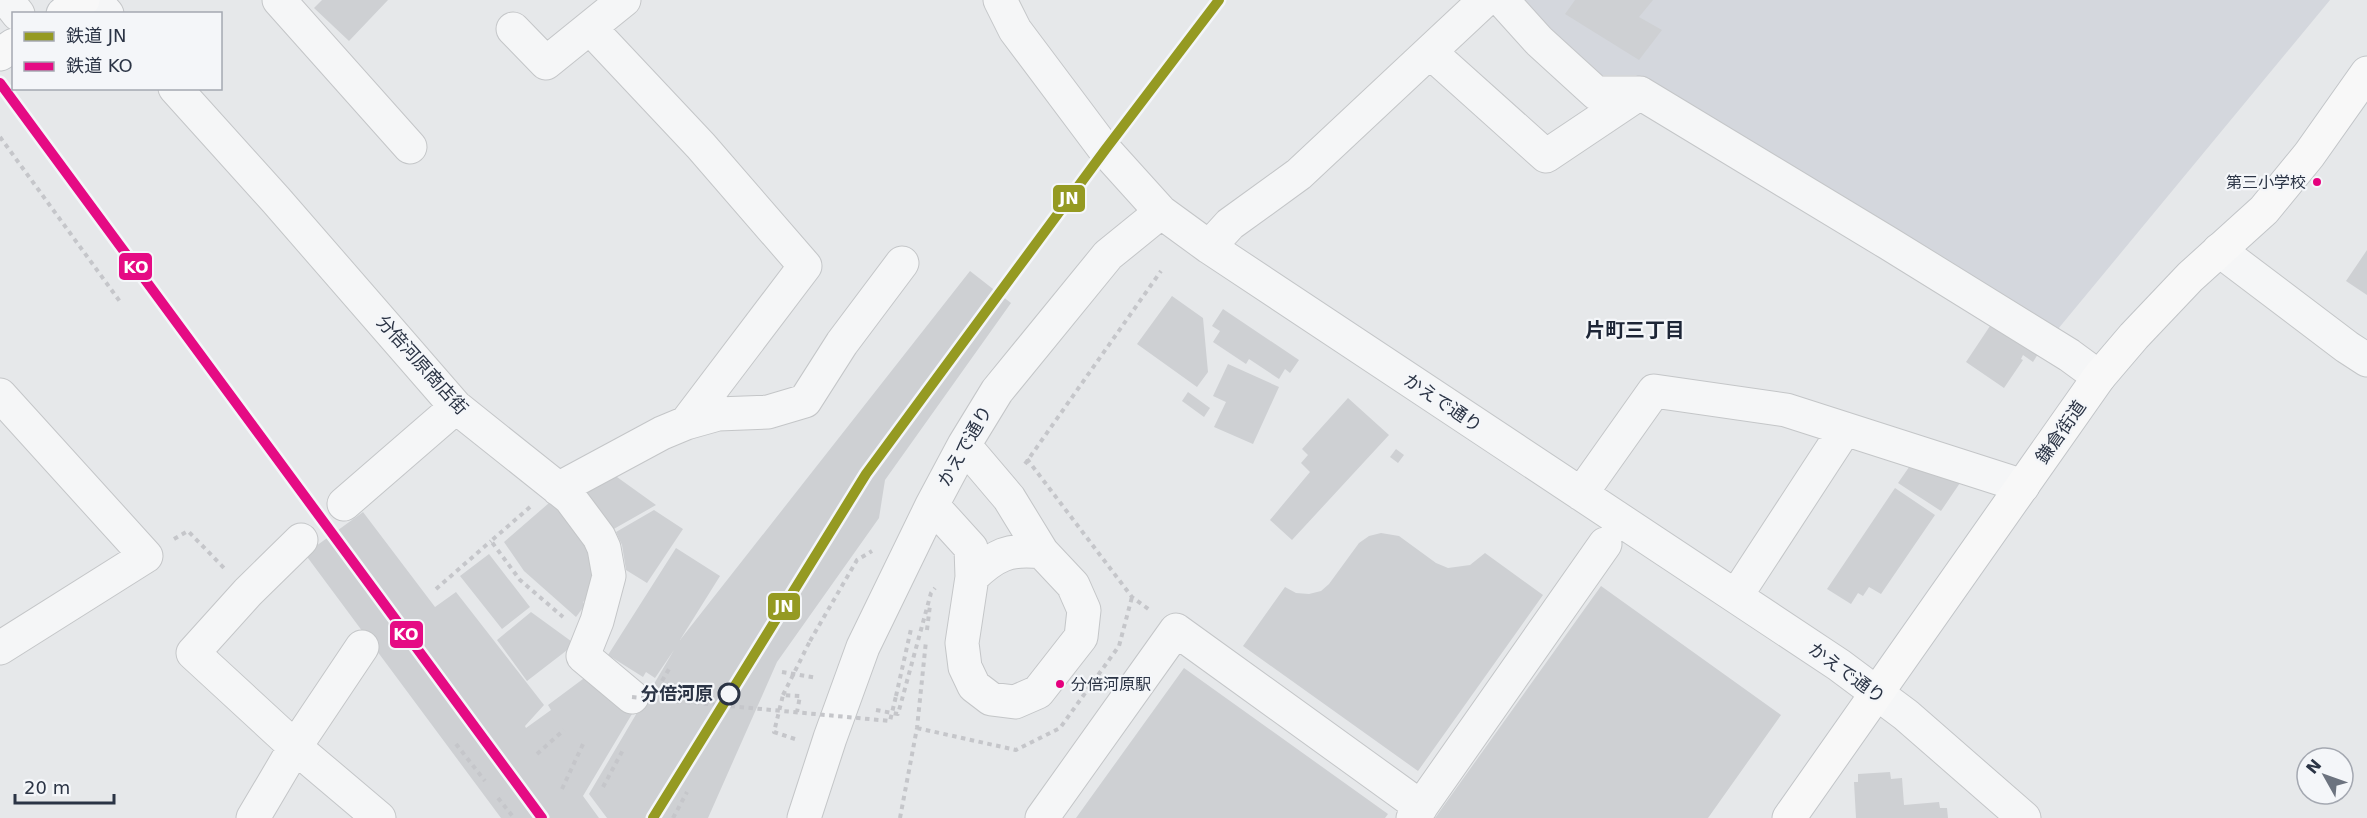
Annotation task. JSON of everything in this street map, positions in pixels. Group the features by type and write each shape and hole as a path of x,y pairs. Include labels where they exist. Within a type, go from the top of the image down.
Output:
{"main road":[{"path":"66,12 83,0"},
{"name":"鎌倉街道","path":"1789,818 2100,377 2134,336 2219,249 2264,210 2309,155 2367,73"}],"street":[{"path":"7,0 16,12"},
{"path":"95,0 105,12"},
{"path":"279,0 410,147"},
{"path":"513,29 546,63 624,0"},
{"path":"1000,0 1015,30 1092,134 1161,212"},
{"path":"1209,248 1230,224 1299,174 1485,0"},
{"path":"1502,0 1539,41 1596,93 1640,93 1908,255 2069,355 2100,377"},
{"path":"590,28 701,146 805,266 686,423"},
{"path":"1430,52 1546,156 1640,93"},
{"name":"分倍河原商店街","path":"177,90 456,407 570,498 598,537 608,565 609,576 604,599 583,656 632,697"},
{"name":"かえで通り","path":"804,818 863,647 964,445 997,391 1108,255 1161,212 1209,248 1839,665 1906,715 2024,818"},
{"path":"2219,249 2367,360"},
{"path":"558,489 662,433 686,423 718,414 768,412 805,401 842,343 902,263"},
{"path":"1581,494 1654,391 1786,410 1908,447 2023,486"},
{"path":"0,395 146,556 0,648"},
{"path":"344,504 456,407"},
{"path":"1736,596 1845,429"},
{"path":"932,505 971,548 972,578 962,643 965,667 974,686 991,699 1015,702 1038,692 1081,637 1084,610 1073,585 1042,552 1009,498 964,445"},
{"path":"301,540 248,592 193,653 295,747 379,818"},
{"path":"1041,818 1176,630 1417,812 1605,544"},
{"path":"972,578 988,561 1006,552 1023,550 1042,552"},
{"path":"253,818 295,747 362,647"}],"path":[{"path":"0,137 121,303"},
{"path":"1161,271 1027,459 1132,597 1176,630"},
{"path":"436,589 542,496 558,489"},
{"path":"146,556 188,531 248,592"},
{"path":"491,541 520,580 572,625 592,635"},
{"path":"798,740 774,732 783,695 810,640 857,560 872,551 902,565 931,593"},
{"path":"876,710 898,714 931,593"},
{"path":"900,818 917,728 931,593"},
{"path":"782,672 820,678"},
{"path":"783,695 800,696 797,711"},
{"path":"632,697 890,721 896,696"},
{"path":"537,754 564,730"},
{"path":"562,789 584,742"},
{"path":"456,744 485,781"},
{"path":"603,787 624,748"},
{"path":"673,818 687,792"},
{"path":"498,798 514,818"}],"shaded area":[{"path":"1523,0 2330,0 2058,329 1636,75 1593,75"}],"building":[{"path":"322,0 388,0 349,41 314,8"},
{"path":"1575,0 1653,0 1639,17 1662,30 1639,60 1565,14"},
{"path":"2367,250 2367,295 2346,281"},
{"path":"970,271 1011,303 885,480 879,518 777,662 708,818 607,818 589,794 674,650 655,678 646,672 643,677 608,655 676,548 720,576 680,640"},
{"path":"1172,296 1203,318 1208,372 1197,387 1137,344"},
{"path":"1223,309 1299,360 1290,373 1285,369 1279,379 1249,359 1246,364 1213,342 1220,331 1212,326"},
{"path":"1992,323 2038,354 2033,362 2023,355 2021,359 2023,360 2004,388 1966,362"},
{"path":"1228,364 1279,387 1253,444 1214,427 1226,402 1213,396"},
{"path":"1188,392 1210,408 1204,417 1182,401"},
{"path":"1348,398 1389,435 1292,540 1270,520 1310,472 1301,463 1308,455 1302,449"},
{"path":"1396,449 1404,455 1398,463 1390,457"},
{"path":"1914,460 1964,477 1941,511 1898,483"},
{"path":"610,472 656,505 612,530 585,493"},
{"path":"1895,488 1935,515 1881,594 1869,587 1863,596 1858,593 1851,604 1827,589"},
{"path":"549,503 557,506 588,549 593,567 590,596 583,602 585,605 576,617 524,571 504,542"},
{"path":"654,510 683,529 647,583 626,570 622,545 616,532"},
{"path":"363,512 435,607 456,592 544,705 525,726 526,728 551,710 548,705 587,676 632,714 583,796 599,818 501,818 305,554"},
{"path":"1381,533 1399,536 1436,563 1448,568 1470,565 1485,553 1543,595 1418,771 1243,646 1285,587 1296,593 1309,594 1321,591 1329,584 1359,543 1369,536"},
{"path":"489,554 530,607 502,629 460,576"},
{"path":"1601,586 1781,715 1708,818 1435,818"},
{"path":"531,612 575,644 527,681 497,640"},
{"path":"1184,668 1388,814 1385,818 1076,818"},
{"path":"1890,772 1891,779 1902,778 1904,805 1939,802 1940,808 1947,808 1948,818 1856,818 1854,782 1858,782 1858,774"}],"rail line":[{"name":"JN","path":"653,818 866,474 1105,150 1219,0"},
{"name":"KO","path":"0,83 542,818"}],"place":[{"name":"第三小学校","path":"2317,182"},
{"name":"分倍河原駅","path":"1060,684"},
{"name":"分倍河原","path":"729,694"}],"district":[{"name":"片町三丁目","path":"1635,330"}]}
